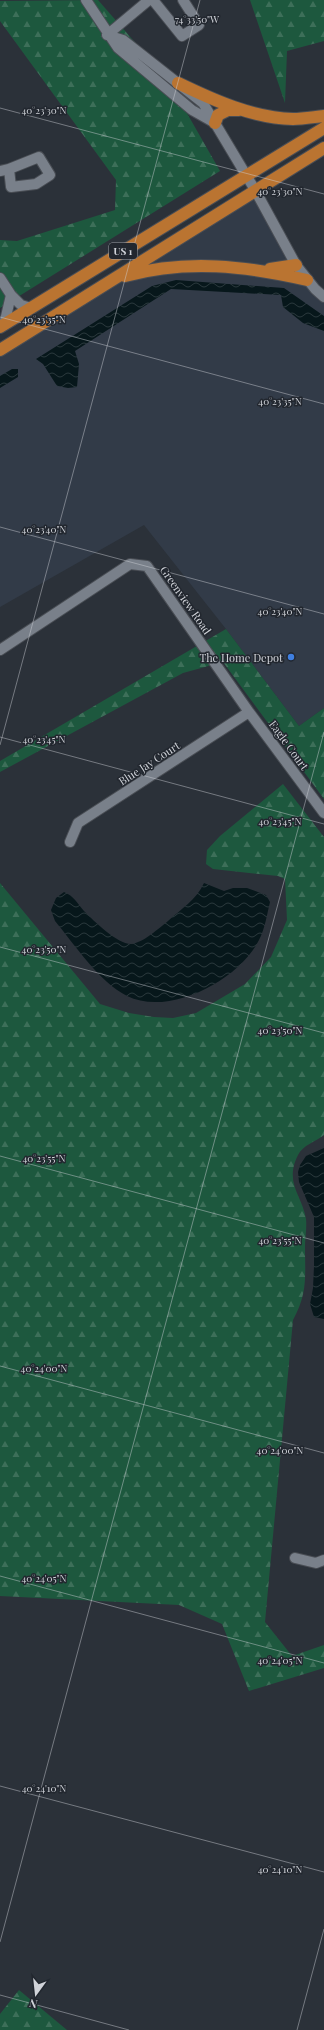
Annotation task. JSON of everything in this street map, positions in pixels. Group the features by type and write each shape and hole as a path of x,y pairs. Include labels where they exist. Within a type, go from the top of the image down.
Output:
{"highway":[{"path":"178,83 216,101 246,111"},
{"path":"215,123 218,115 228,110 246,111 293,119 324,116"},
{"name":"US 1","path":"2,326 246,174 324,128"},
{"name":"US 1","path":"0,350 324,148"},
{"path":"113,279 153,268 182,265 263,270 307,280"},
{"path":"263,270 296,265"}],"street":[{"path":"86,0 107,35 118,48 192,110 215,123"},
{"path":"107,35 149,0"},
{"path":"152,0 182,36 199,25 183,0"},
{"path":"107,35 123,40 203,103 246,174 296,265 307,280 324,297"},
{"path":"0,278 11,295 21,305 31,308"},
{"path":"2,326 11,295"},
{"name":"Greenview Road","path":"0,650 130,564 139,564 146,566 152,571 249,712"},
{"name":"Eagle Court","path":"249,712 324,813"},
{"name":"Blue Jay Court","path":"70,842 78,823 249,712"},
{"path":"295,1558 316,1563 324,1560"}],"shaded area":[{"path":"255,190 296,265 324,297 324,708 299,726 226,629 144,525 0,607 0,350"}],"green space":[{"path":"98,0 168,80 220,171 0,308 0,240 17,241 115,210 116,180 0,21 0,1"},
{"path":"250,0 324,0 324,41 287,51 285,103"},
{"path":"226,629 299,726 324,708 324,799 223,662 183,673 0,772 0,761"},
{"path":"283,784 324,837 324,1135 306,1146 300,1152 294,1165 293,1173 293,1181 306,1219 305,1284 298,1310 293,1320 265,1622 292,1656 324,1645 324,1668 249,1691 222,1624 179,1605 0,1596 0,883 100,1004 129,1013 154,1017 173,1018 196,1013 245,984 271,957 287,920 285,879 278,876 213,869 206,864 207,850 220,836"},
{"path":"19,1990 67,2030 0,2030 0,2014"}],"water":[{"path":"176,280 284,288 324,316 324,331 303,323 283,307 281,295 171,289 75,351 79,364 77,387 68,388 57,386 43,364 36,359 152,286"},
{"path":"12,369 18,369 18,377 0,388 0,376"},
{"path":"204,883 224,891 233,888 247,888 266,895 270,902 263,931 249,955 236,969 220,981 201,991 182,998 163,1002 144,1001 127,996 107,982 88,962 55,921 51,910 56,898 64,892 73,898 84,911 106,931 119,940 131,944 146,938 168,921 193,899"},
{"path":"324,1148 324,1319 314,1317 310,1304 313,1288 314,1217 299,1182 298,1172 300,1165 306,1156"}],"place":[{"name":"The Home Depot","path":"291,657"}]}
